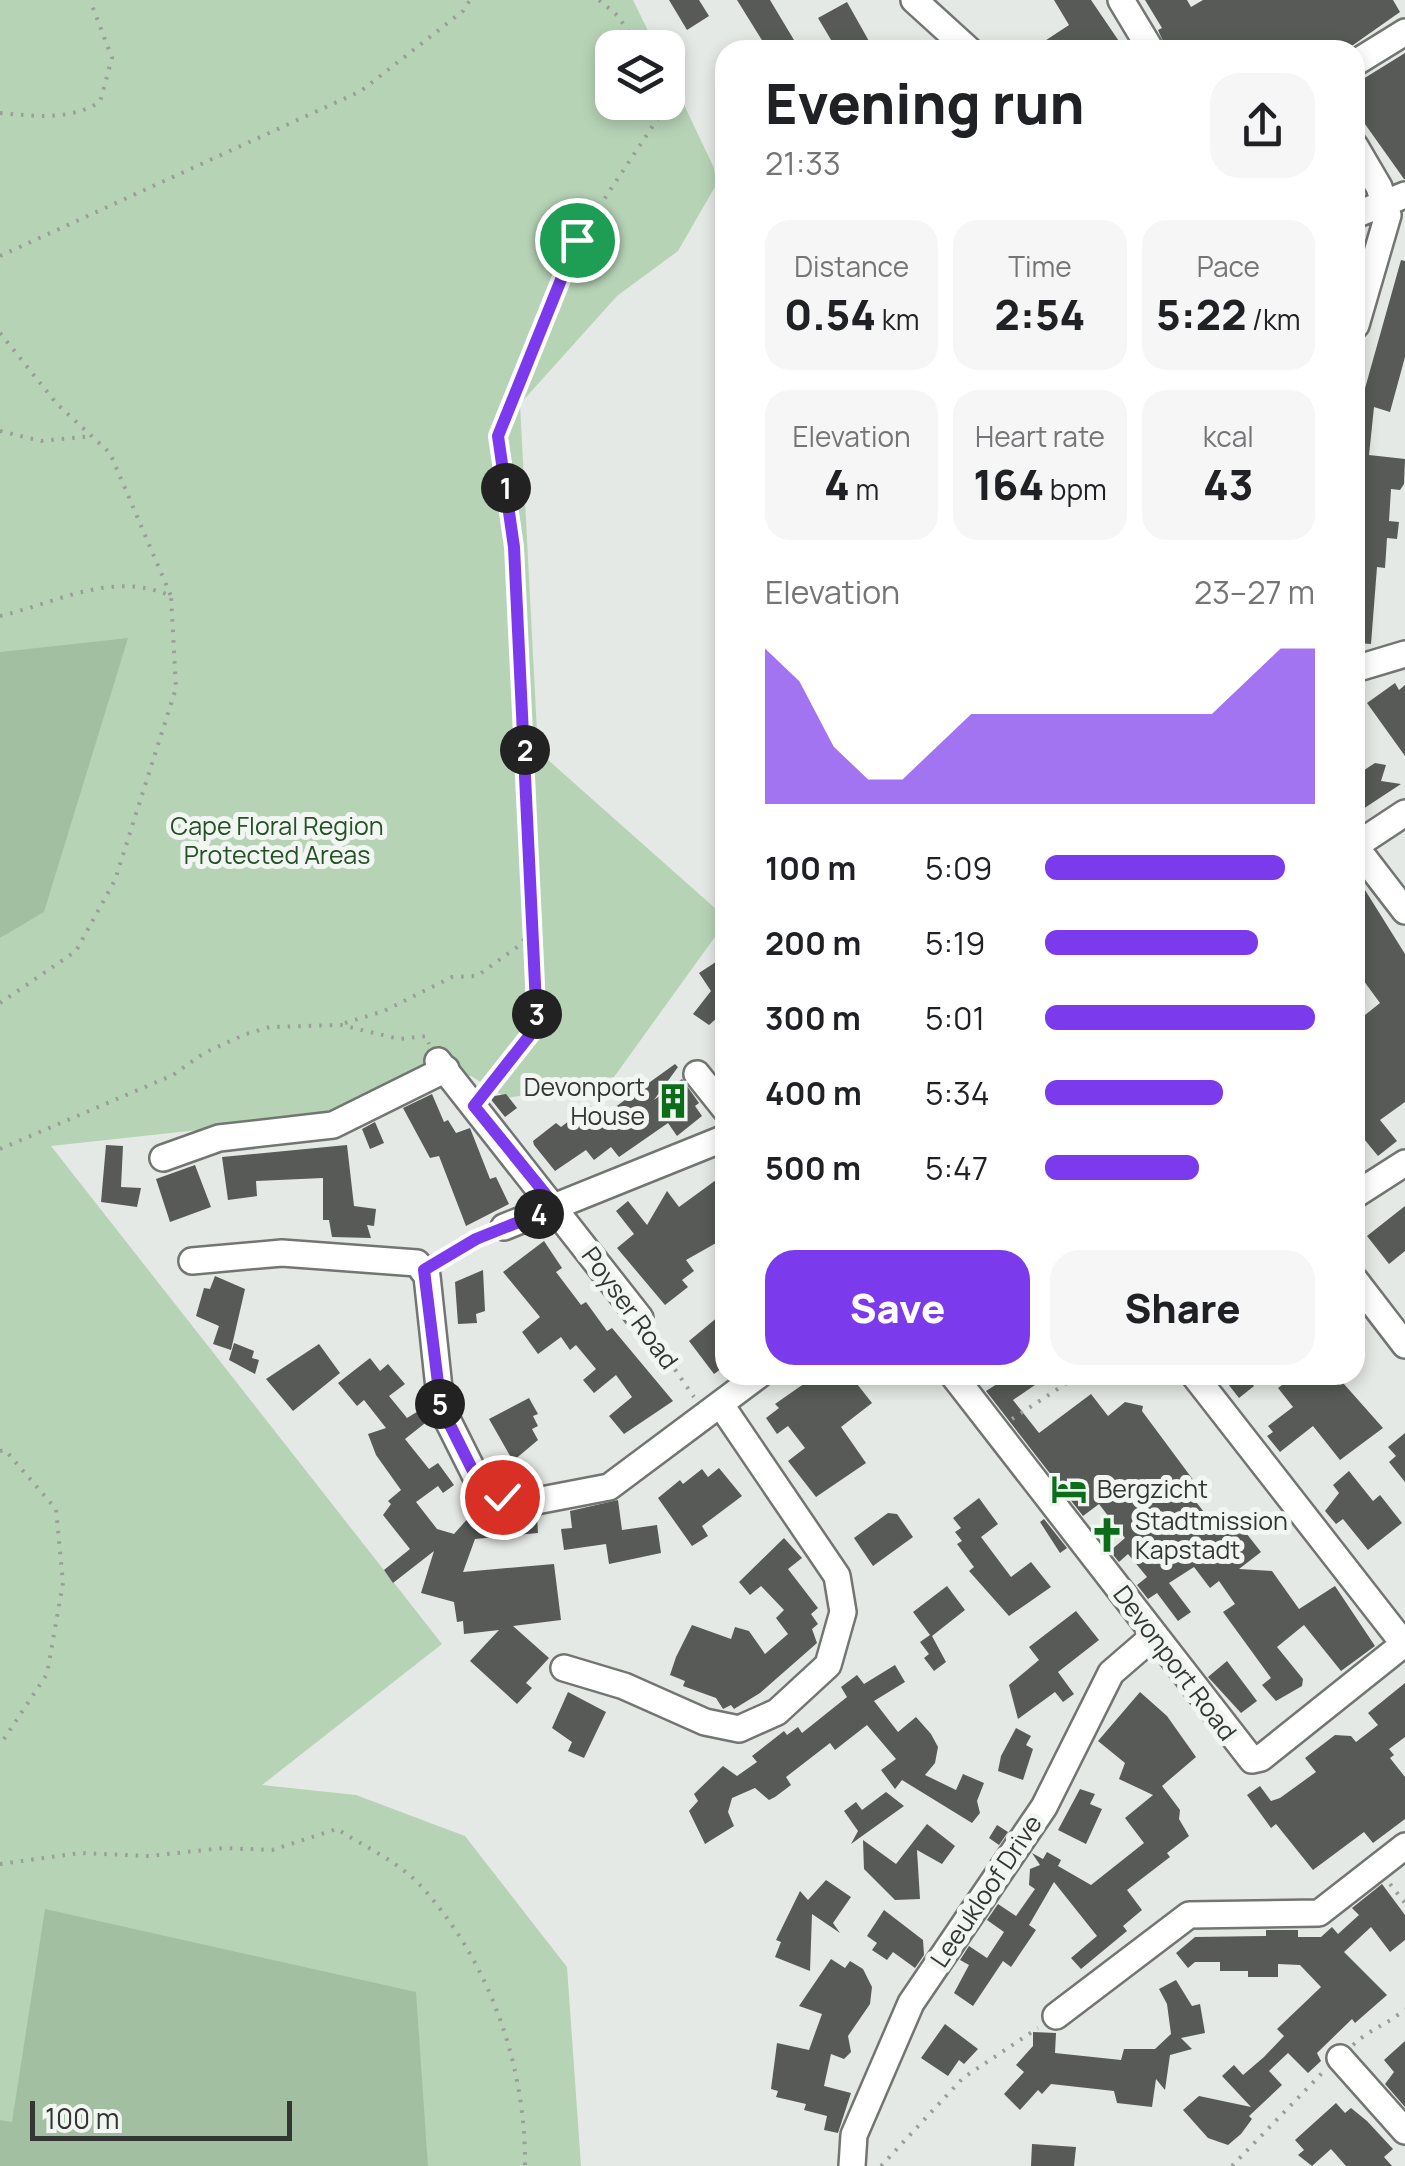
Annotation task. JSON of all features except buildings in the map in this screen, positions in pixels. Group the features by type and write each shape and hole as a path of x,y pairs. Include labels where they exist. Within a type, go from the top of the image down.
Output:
{"street":[{"path":"914,0 958,40"},
{"path":"1121,0 1145,40"},
{"path":"1365,57 1405,32"},
{"path":"1365,163 1395,198"},
{"path":"1365,211 1395,198"},
{"path":"1365,296 1395,198"},
{"path":"1365,665 1405,654"},
{"path":"1365,839 1405,813"},
{"path":"1365,859 1405,912"},
{"path":"162,1158 219,1138 333,1125 442,1065"},
{"name":"Poyser Road","path":"442,1065 640,1318"},
{"path":"697,1074 715,1096"},
{"path":"504,1227 715,1142"},
{"path":"1365,1189 1405,1163"},
{"path":"192,1260 282,1254 412,1261 424,1270 441,1407 475,1475 494,1492 531,1502 609,1487 746,1385"},
{"path":"1365,1293 1405,1345"},
{"name":"Devonport Road","path":"961,1385 1252,1760 1261,1758 1404,1643"},
{"path":"1202,1385 1404,1643"},
{"path":"564,1668 624,1686 706,1722 739,1728 777,1712 828,1665 843,1612 837,1576 714,1410"},
{"name":"Leeukloof Drive","path":"852,2166 854,2135 911,2003 1044,1807 1111,1673 1155,1634"},
{"path":"1056,2016 1189,1915 1318,1913 1398,1864"},
{"path":"1340,2058 1405,2131"}],"path":[{"path":"0,113 64,116 81,114 100,102 112,58 90,0"},
{"path":"0,256 361,92 463,11 470,0"},
{"path":"599,0 627,30"},
{"path":"474,1106 537,1026 514,547 498,436 577,240 657,120"},
{"path":"0,333 57,404 110,454 171,596 176,688 115,880 76,951 0,1003"},
{"path":"0,431 41,441 92,436"},
{"path":"0,616 37,602 136,584 171,596"},
{"path":"341,1025 384,1010 452,976 477,976 520,945 533,927"},
{"path":"0,1149 173,1075 204,1054 246,1034 270,1028 341,1025 400,1040 426,1036 442,1065"},
{"path":"424,1270 504,1227"},
{"name":"Poyser Road","path":"640,1318 714,1410"},
{"path":"996,1430 1064,1385"},
{"path":"0,1451 4,1450 56,1509 62,1582 47,1674 0,1745"},
{"path":"0,1864 80,1853 149,1856 224,1848 272,1850 338,1828 418,1882 471,1954 506,2034 526,2121 525,2166"},
{"path":"1398,1864 1405,1904"},
{"path":"1232,2166 1374,2025 1389,2023 1405,2009"},
{"path":"881,2166 963,2078 1056,2016"}],"green space":[{"name":"Cape Floral Region Protected Areas","path":"0,0 633,0 648,30 595,30 595,120 685,120 685,107 714,168 715,187 678,251 617,296 520,404 538,751 715,908 715,937 614,1077 537,1088 537,1093 507,1098 471,1076 429,1076 347,1114 51,1146 442,1644 262,1785 356,1795 465,1836 567,1967 581,2166 0,2166"},
{"path":"128,638 44,912 0,938 0,652"},
{"path":"45,1909 416,1992 428,2166 0,2166 0,2120 12,2122"}],"place":[{"name":"Devonport House","path":"673,1101"},
{"name":"Bergzicht","path":"1069,1489"},
{"name":"Stadtmission Kapstadt","path":"1107,1535"}],"route":[{"path":"502,1497 475,1475 441,1407 424,1270 476,1239 556,1207 474,1106 537,1026 514,547 498,436 577,240"}]}
